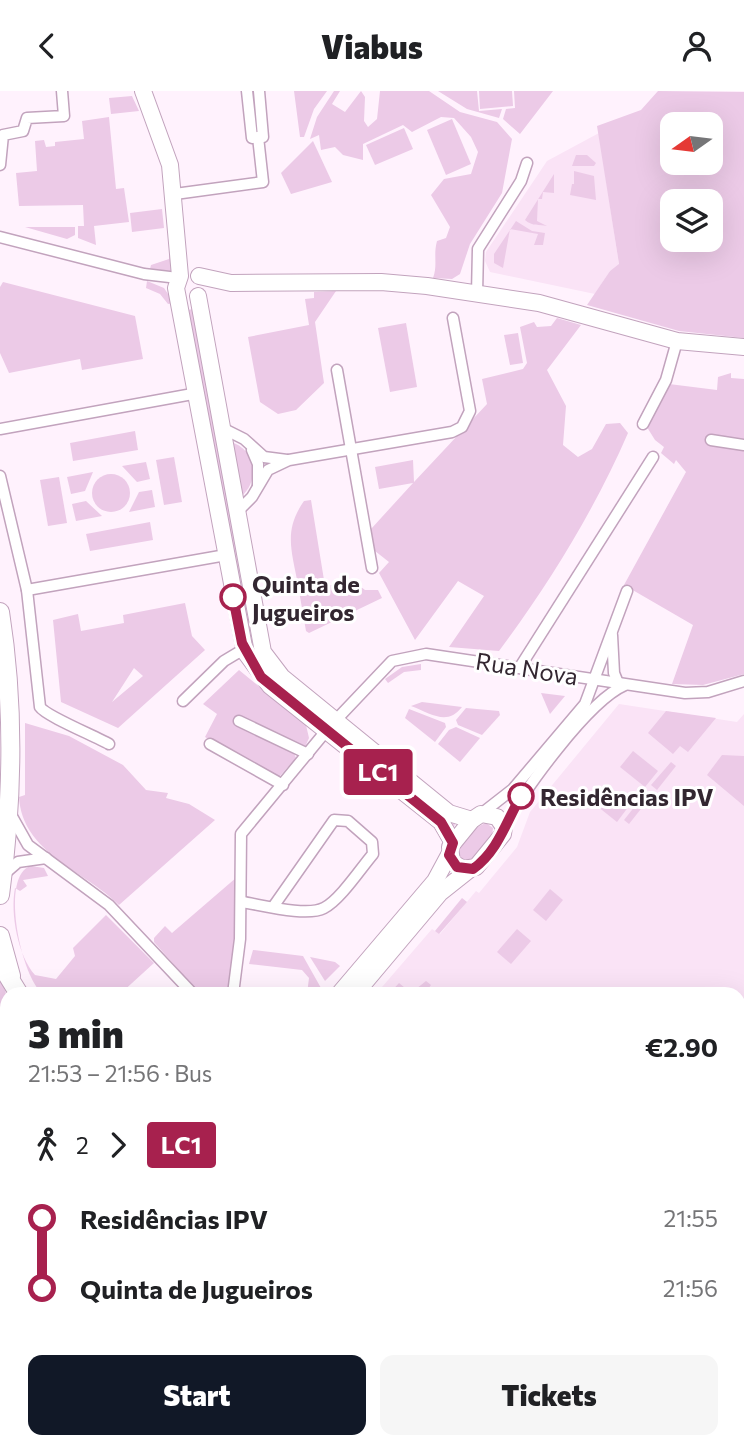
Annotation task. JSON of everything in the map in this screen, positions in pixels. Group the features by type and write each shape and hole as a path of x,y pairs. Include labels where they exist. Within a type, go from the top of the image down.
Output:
{"main road":[{"path":"0,612 10,708 0,895"},
{"path":"0,695 5,811"},
{"path":"0,936 14,984"}],"street":[{"path":"0,165 4,135 23,131 27,118 64,116 62,91"},
{"path":"143,91 165,146 175,194 178,245 185,281 198,393 244,649 252,665 270,686 449,813 497,817 504,827"},
{"path":"247,91 252,138 263,137 259,91"},
{"path":"175,194 263,182 258,137"},
{"path":"477,294 478,249 521,181 527,163"},
{"path":"0,237 144,274 185,281 381,282 539,303 677,341 744,347"},
{"path":"185,281 190,299 232,283"},
{"path":"199,295 220,427 263,652 282,677 330,726 441,822 457,867 469,870"},
{"path":"236,513 252,497 268,470 289,460 452,432 462,427 470,415 453,318"},
{"path":"643,424 666,380 677,341"},
{"path":"337,370 372,568"},
{"path":"0,429 198,393"},
{"path":"220,427 244,439 264,457 289,460"},
{"path":"244,439 258,464 258,485 252,497"},
{"path":"711,440 744,446"},
{"path":"520,667 653,457"},
{"path":"0,476 27,590 41,709 109,744"},
{"path":"27,590 226,555"},
{"path":"346,987 432,885 451,849 477,817 513,789 585,704 627,591"},
{"path":"361,987 440,893 476,867 499,841 521,796 593,710 622,684 612,659 613,626"},
{"path":"183,701 225,661 244,649"},
{"name":"Rua Nova","path":"234,987 242,902 238,841 241,834 330,726 392,661 409,655 441,654 622,684 696,693 744,681"},
{"path":"239,722 308,754"},
{"path":"210,744 283,785"},
{"path":"5,811 28,845 109,905 185,987"},
{"path":"242,902 273,907 307,911 325,908 373,854 372,842 348,821 334,820 273,907"},
{"path":"3,875 18,862 31,857 49,858"}],"shaded area":[{"path":"294,91 327,91 314,109 304,137 300,137"},
{"path":"334,91 340,91 332,104 345,112 361,91 365,97 364,121 368,127 377,119 380,91 429,91 460,112 497,122 512,139 502,193 470,244 460,274 452,279 433,278 437,241 446,238 450,227 431,195 444,179 471,174 478,152 471,137 454,118 441,117 412,132 403,125 363,144 363,160 343,155 335,147 321,150 319,135 310,139 317,117"},
{"path":"438,91 477,91 479,111 502,109 499,118 467,109"},
{"path":"479,91 512,91 513,106 480,109"},
{"path":"514,91 553,91 520,134 503,119 506,109 515,108"},
{"path":"658,91 744,92 744,338 679,331 587,305 610,271 619,264 597,126 641,110"},
{"path":"132,96 139,111 111,114 109,98"},
{"path":"109,117 116,189 124,188 129,222 94,226 96,245 78,238 78,226 84,226 83,205 19,206 16,173 37,171 35,141 44,140 46,147 55,146 55,142 84,139 82,121"},
{"path":"452,119 471,164 446,175 427,130"},
{"path":"404,128 413,149 375,165 366,145"},
{"path":"599,133 619,265 610,271 595,294 490,272 485,261 486,252 547,161"},
{"path":"313,141 332,182 291,194 281,173"},
{"path":"576,155 587,155 596,163 594,166 572,166"},
{"path":"574,171 594,176 596,200 570,195 574,184"},
{"path":"554,174 554,193 543,192 542,199 538,199"},
{"path":"538,199 537,221 547,226 525,220"},
{"path":"162,209 164,228 132,232 130,213"},
{"path":"516,221 532,231 545,233 543,245 534,245 538,234 511,229"},
{"path":"25,227 75,227 75,235 67,239"},
{"path":"510,230 503,268 494,263 494,254"},
{"path":"169,254 173,254 171,271 150,269 151,265 169,259"},
{"path":"147,281 164,288 174,303 168,304 160,294 146,288"},
{"path":"3,282 135,316 143,359 82,370 80,359 9,373 0,353 0,287"},
{"path":"336,291 315,322 324,383 296,410 278,414 260,402 248,337 309,325 305,299 314,298 314,292"},
{"path":"193,309 251,636 257,655 455,824 454,827 254,658 188,310"},
{"path":"557,318 581,325 547,370 566,406 563,445 578,457 592,449 606,424 620,423 628,433 601,490 570,545 499,651 449,647 484,596 458,581 415,640 379,573 389,562 375,551 371,529 413,483 379,489 375,467 413,460 414,482 487,404 482,379 523,369 527,363 520,327 534,322 537,327 551,326"},
{"path":"406,323 417,387 390,392 378,328"},
{"path":"518,333 523,363 510,365 504,335"},
{"path":"731,373 731,378 744,379 744,674 703,685 672,684 693,625 624,585 686,472 676,460 674,464 661,453 664,447 655,440 645,424 669,384 717,390 718,377"},
{"path":"135,431 138,450 73,461 70,443"},
{"path":"228,441 245,450 252,465 251,482 241,497"},
{"path":"174,457 182,502 164,505 156,460"},
{"path":"146,462 150,479 137,482 122,466"},
{"path":"93,472 85,491 71,494 67,477"},
{"path":"111,474 124,480 130,493 124,506 111,512 98,506 92,493 98,480"},
{"path":"59,477 67,523 48,526 40,480"},
{"path":"152,490 155,507 129,512 139,492"},
{"path":"311,500 324,580 298,585 291,532 297,512 304,501"},
{"path":"86,501 102,516 76,521 72,504"},
{"path":"150,522 153,540 90,551 86,534"},
{"path":"353,581 365,590 378,590 382,598 309,633 306,631 299,591"},
{"path":"185,603 192,636 205,650 118,728 61,702 53,620 78,614 81,631 124,623 123,615","holes":["134,668 143,676 112,702"]},
{"path":"421,664 421,670 404,672 388,683 385,679 402,667"},
{"path":"239,670 306,725 309,738 305,747 293,751 296,758 278,778 205,737 217,714 203,704"},
{"path":"541,693 565,696 550,714"},
{"path":"422,702 462,707 451,716 439,717 411,706"},
{"path":"619,704 737,722 744,714 744,987 382,987 432,929 440,934 476,891 479,893 517,847 530,812"},
{"path":"466,708 499,711 500,715 482,735 458,725 456,720"},
{"path":"409,709 445,723 446,727 435,742 405,718"},
{"path":"666,711 716,718 688,752 680,746 673,754 648,733"},
{"path":"25,723 69,736 123,765 146,790 168,793 166,798 189,804 215,820 119,905 57,859 31,833 23,816 19,797 25,795"},
{"path":"456,727 480,738 460,762 438,744 449,730"},
{"path":"633,751 658,771 645,787 620,767"},
{"path":"722,755 744,756 744,806 707,775"},
{"path":"671,762 676,766 657,790 651,785"},
{"path":"605,786 629,806 617,822 592,802"},
{"path":"643,796 648,800 629,824 624,820"},
{"path":"486,823 493,828 492,836 471,859 463,860 457,853 462,844 473,831"},
{"path":"31,866 44,868 48,876 23,880 27,886 20,891 16,889 22,873"},
{"path":"237,877 237,935 232,987 194,987 154,942 154,938 165,926 172,933"},
{"path":"15,888 19,942 15,922"},
{"path":"550,889 563,900 546,921 533,910"},
{"path":"462,898 467,902 439,934 435,931"},
{"path":"106,915 154,963 128,987 37,987 23,954 35,975 56,979 75,956 73,948"},
{"path":"517,929 531,941 511,964 497,952"},
{"path":"253,950 303,956 320,987 308,987 309,978 302,970 249,964"},
{"path":"310,957 335,962 340,966 325,981"},
{"path":"426,981 431,985 429,987 418,987"}],"bus line":[{"name":"LC1","path":"233,597 245,652 261,677 441,822 453,843 449,855 457,867 469,870 476,867 499,841 521,796"}],"place":[{"name":"Quinta de Jugueiros","path":"233,597"},
{"name":"Residências IPV","path":"521,796"}]}
